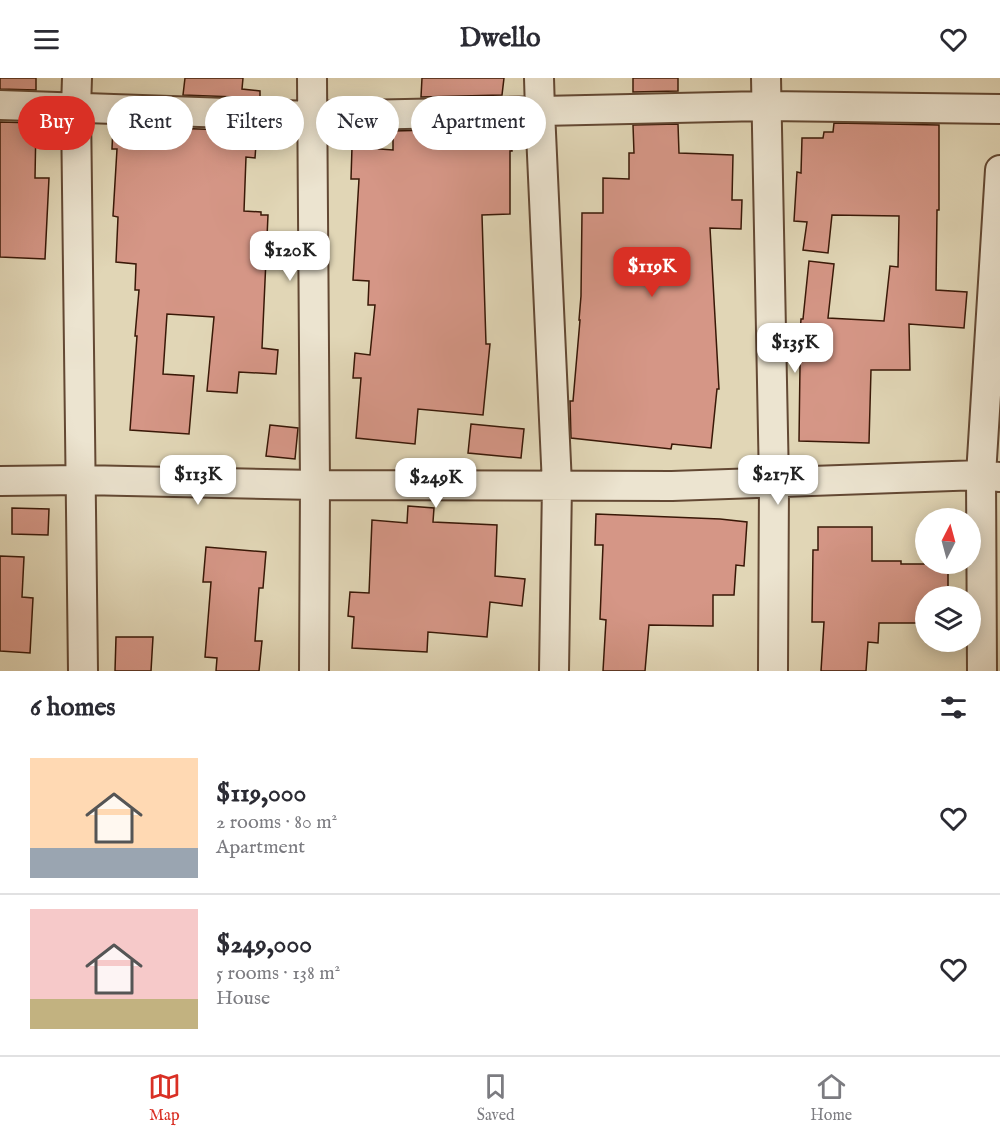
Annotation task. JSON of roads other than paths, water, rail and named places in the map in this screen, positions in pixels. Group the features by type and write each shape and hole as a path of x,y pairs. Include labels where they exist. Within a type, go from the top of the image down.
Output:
{"street":[{"path":"76,96 77,78"},
{"path":"312,78 314,671"},
{"path":"539,78 540,96"},
{"path":"766,78 774,483 773,671"},
{"path":"0,105 18,106"},
{"path":"546,111 767,106 1000,109"},
{"path":"95,109 312,116 411,114"},
{"path":"77,150 83,671"},
{"path":"542,150 557,485 554,671"},
{"path":"982,671 1000,170"},
{"path":"0,481 672,486 990,476"}]}
